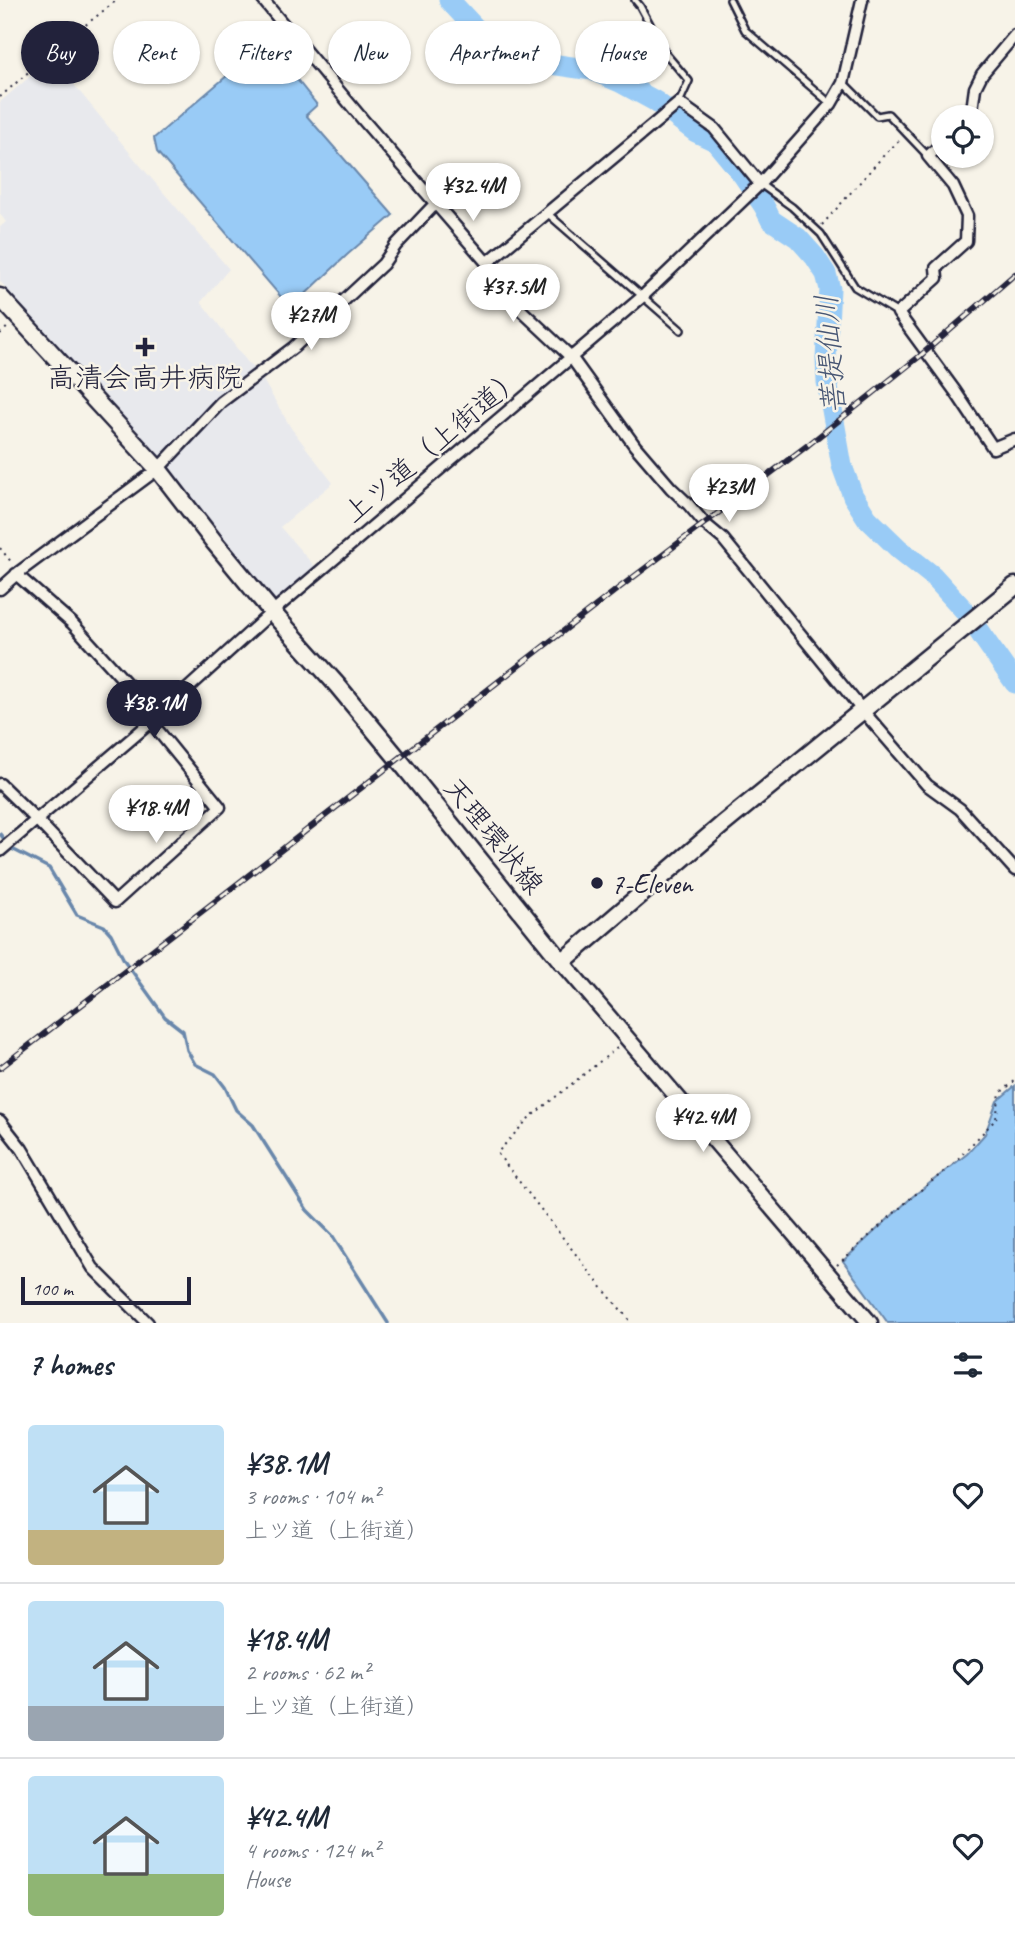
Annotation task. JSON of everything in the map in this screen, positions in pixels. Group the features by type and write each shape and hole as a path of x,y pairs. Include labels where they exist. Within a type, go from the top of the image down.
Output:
{"main road":[{"name":"天理環状線","path":"0,298 158,469 272,612 346,695 562,962"},
{"path":"562,962 722,825 1015,586"}],"street":[{"path":"263,0 487,263 522,311 571,357 635,446 705,524 723,539 863,711 927,785 960,809 1015,870"},
{"name":"上ツ道（上街道）","path":"5,846 154,720 272,612 642,297 760,184 831,104 843,83 862,0"},
{"path":"973,105 975,88 982,74 1015,36"},
{"path":"487,263 679,103 714,128 760,184"},
{"path":"931,153 928,156 953,186 967,216 967,241 936,268 937,278 898,313 993,448 1015,439"},
{"path":"0,589 158,469 221,402 294,347 383,264 396,245 435,204"},
{"path":"0,784 115,902 220,807 154,720 72,623 18,573"},
{"path":"562,962 870,1323"},
{"path":"0,1121 22,1149 93,1268 148,1323"}],"lane":[{"path":"635,0 666,54 689,81 679,103"},
{"path":"730,0 745,30 831,104"},
{"path":"843,83 877,116 888,114 928,156"},
{"path":"760,184 792,207 817,231 855,287 898,313"},
{"path":"547,213 681,330"}],"path":[{"path":"0,97 117,0"},
{"path":"817,231 906,134"},
{"path":"0,548 18,573"},
{"path":"628,1039 529,1118 497,1153 632,1323"},
{"path":"828,1274 912,1197 951,1166 996,1119 1000,1093 1015,1081"}],"shaded area":[{"name":"高清会高井病院","path":"21,84 73,84 229,269 201,302 260,375 291,428 333,483 280,527 316,568 276,602 159,455 86,382 0,281 0,227 6,222 0,214 0,102"}],"water":[{"path":"217,84 300,84 317,105 306,115 393,215 296,303 287,304 157,152 154,138"},
{"path":"1015,1086 1015,1323 888,1323 843,1261 912,1197 967,1154 985,1134 997,1101"}],"waterway":[{"name":"菩提仙川","path":"449,0 475,28 504,51 530,61 592,70 655,101 696,132 715,141 743,175 771,220 798,238 815,257 826,274 830,289 827,382 842,466 853,496 867,518 899,549 933,576 964,610 1015,683"},
{"path":"0,834 12,849 49,868 77,915 104,926 111,934 124,960 165,1017 183,1031 187,1050 195,1064 215,1074 225,1087 236,1110 253,1125 307,1210 332,1235 388,1323"}],"railway":[{"path":"0,1068 615,591 808,445 920,356 1015,274"}],"place":[{"name":"高清会高井病院","path":"145,347"},
{"name":"7-Eleven","path":"597,883"}]}
